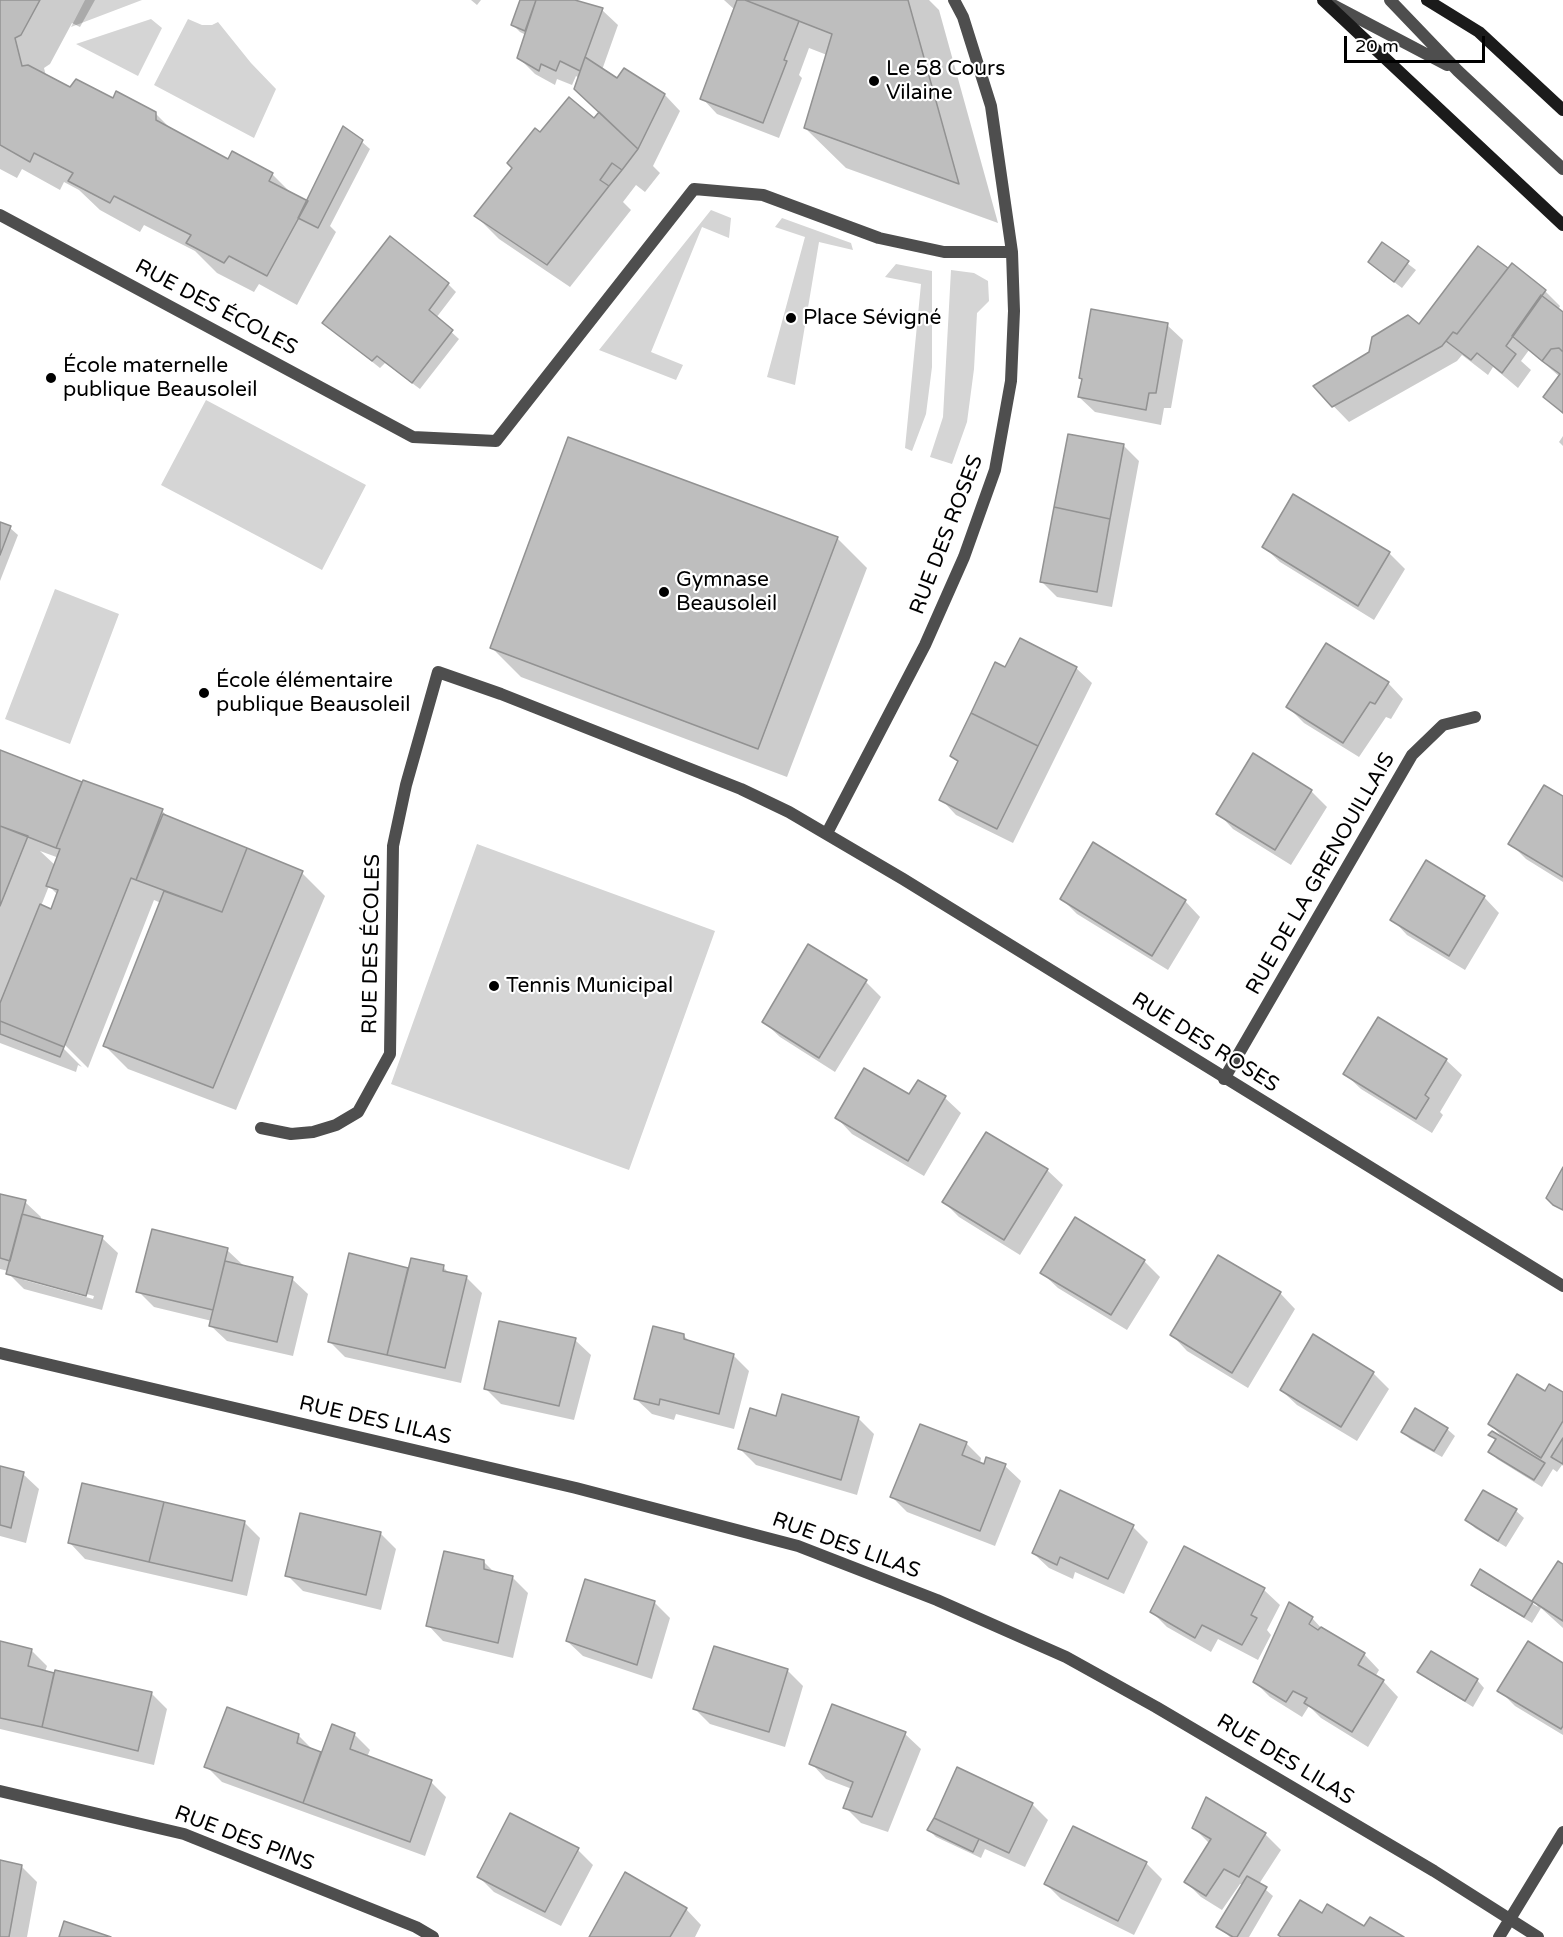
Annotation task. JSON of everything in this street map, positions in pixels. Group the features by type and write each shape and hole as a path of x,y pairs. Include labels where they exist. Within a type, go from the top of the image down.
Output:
{"main road":[{"path":"1427,0 1479,32 1563,110"},
{"path":"1324,1 1563,225"}],"street":[{"name":"RUE DES ROSES","path":"827,833 925,645 964,557 995,470 1011,381 1014,311 1012,252 991,106 963,17 954,0"},
{"path":"963,17 967,0"},
{"path":"1390,0 1458,71 1563,169"},
{"path":"1324,1 1458,71"},
{"name":"RUE DES ÉCOLES","path":"0,214 413,437 496,441 694,189 763,195 879,238 944,252 1012,252"},
{"name":"RUE DES ROSES","path":"438,672 501,694 722,781 789,812 827,833 1563,1286"},
{"name":"RUE DES ÉCOLES","path":"261,1128 291,1134 313,1132 336,1125 357,1112 390,1054 393,846 406,785 438,672"},
{"name":"RUE DE LA GRENOUILLAIS","path":"1224,1079 1412,755 1443,725 1475,717"},
{"name":"RUE DES LILAS","path":"0,1353 576,1488 798,1546 937,1600 1066,1657 1156,1707 1424,1865 1538,1937"},
{"name":"RUE DES PINS","path":"0,1791 184,1834 416,1927 433,1937"},
{"path":"1500,1937 1563,1832"}],"shaded area":[{"path":"85,0 142,0 71,27"},
{"path":"151,19 162,28 138,76 76,44"},
{"path":"188,19 202,25 212,25 218,22 251,63 276,89 254,138 154,85"},
{"path":"711,210 731,218 729,238 702,227 651,352 683,365 676,380 599,350"},
{"path":"782,218 851,243 853,250 819,242 795,385 767,377 805,237 775,227"},
{"path":"896,264 932,271 932,367 926,414 912,451 905,448 921,284 885,277"},
{"path":"951,270 974,273 988,281 989,301 977,313 974,369 967,422 952,464 930,457 943,417"},
{"path":"206,400 366,485 322,570 161,485"},
{"path":"55,589 119,614 70,744 5,719"},
{"path":"477,844 715,931 629,1170 391,1084"}],"building":[{"path":"0,0 40,0 21,35 15,38 22,66 28,65 70,87 76,79 113,98 116,91 156,112 156,120 228,159 232,151 273,173 269,181 308,201 267,276 229,256 224,263 186,243 191,235 114,196 110,203 68,181 73,173 34,153 30,162 0,145"},
{"path":"520,0 536,0 525,31 511,25"},
{"path":"536,0 575,0 603,8 580,71 560,61 556,71 541,64 539,71 517,58"},
{"path":"737,0 745,0 799,21 784,60 787,61 763,123 700,99"},
{"name":"Le 58 Cours Vilaine","path":"745,0 908,0 959,184 804,128 832,34"},
{"path":"585,57 617,78 624,68 665,94 638,149 574,89"},
{"path":"569,97 594,118 599,112 638,149 622,170 612,163 600,180 609,186 547,265 474,216 512,168 507,163 535,128 540,132"},
{"path":"343,126 363,140 318,228 298,218"},
{"path":"612,163 622,170 609,186 600,180"},
{"path":"390,236 449,283 429,310 453,330 412,383 377,356 372,361 322,323"},
{"path":"1382,242 1409,261 1394,282 1368,262"},
{"path":"1478,246 1508,268 1457,334 1453,332 1442,346 1332,407 1313,386 1369,352 1372,337 1408,315 1419,324"},
{"path":"1512,263 1546,290 1506,346 1516,354 1502,373 1477,353 1471,360 1446,341 1453,332 1457,334"},
{"path":"1541,295 1563,312 1563,352 1559,348 1551,349 1542,361 1512,336"},
{"path":"1091,309 1168,323 1156,393 1149,393 1146,410 1078,397"},
{"path":"1559,348 1563,352 1563,413 1543,397 1560,374 1542,361 1551,349"},
{"path":"1068,434 1124,444 1110,519 1054,507"},
{"name":"Gymnase Beausoleil","path":"568,437 838,537 758,749 490,648"},
{"path":"1293,494 1390,552 1358,606 1262,547"},
{"path":"1054,507 1110,519 1097,592 1040,582"},
{"path":"0,522 11,526 0,555"},
{"path":"1020,638 1077,667 1038,746 971,713 995,662 1005,667"},
{"path":"1326,643 1389,682 1375,704 1370,702 1343,743 1286,707"},
{"path":"971,713 1038,746 997,829 939,800 958,761 950,756"},
{"path":"0,750 82,782 56,848 0,826"},
{"path":"1253,753 1312,790 1275,850 1216,814"},
{"path":"83,780 163,809 136,880 131,878 64,1047 0,1021 0,1003 40,904 51,909 58,890 46,886 60,849 56,848"},
{"path":"1544,785 1563,796 1563,877 1508,844"},
{"path":"163,814 247,848 222,912 136,880"},
{"path":"0,826 28,836 0,906"},
{"path":"1093,842 1186,900 1152,956 1060,899"},
{"path":"247,848 303,871 213,1088 103,1046 164,891 222,912"},
{"path":"1426,860 1485,896 1449,956 1390,920"},
{"path":"808,944 867,980 819,1058 762,1022"},
{"path":"1378,1017 1447,1059 1425,1095 1429,1098 1416,1119 1343,1074"},
{"path":"0,1021 64,1047 60,1057 0,1034"},
{"path":"864,1068 909,1094 918,1080 946,1096 908,1161 835,1118"},
{"path":"986,1132 1048,1169 1004,1240 942,1202"},
{"path":"1563,1167 1563,1210 1546,1198"},
{"path":"0,1194 26,1200 10,1261 0,1258"},
{"path":"22,1214 103,1236 86,1296 6,1274"},
{"path":"1075,1217 1145,1260 1111,1315 1040,1273"},
{"path":"152,1229 228,1248 213,1310 136,1292"},
{"path":"349,1253 408,1268 387,1355 328,1342"},
{"path":"1218,1255 1281,1292 1232,1373 1170,1335"},
{"path":"411,1258 444,1265 443,1271 467,1276 445,1368 387,1355"},
{"path":"225,1261 293,1277 277,1342 209,1326"},
{"path":"499,1321 576,1338 559,1406 484,1389"},
{"path":"653,1326 684,1334 684,1339 734,1354 719,1414 660,1399 659,1405 634,1399"},
{"path":"1313,1334 1374,1372 1341,1427 1280,1390"},
{"path":"1517,1374 1545,1391 1549,1384 1563,1392 1563,1421 1541,1458 1488,1424"},
{"path":"782,1394 859,1417 841,1480 738,1449 750,1408 776,1416"},
{"path":"1415,1408 1448,1428 1434,1451 1401,1432"},
{"path":"920,1424 967,1442 962,1455 984,1464 986,1457 1006,1464 980,1531 890,1497"},
{"path":"1492,1431 1545,1463 1534,1480 1488,1452 1496,1439 1488,1435"},
{"path":"1563,1438 1563,1464 1551,1457"},
{"path":"0,1466 24,1472 11,1528 0,1525"},
{"path":"82,1483 164,1502 149,1562 68,1543"},
{"path":"1060,1490 1134,1525 1108,1579 1060,1557 1057,1565 1032,1553"},
{"path":"1483,1490 1517,1509 1498,1541 1465,1520"},
{"path":"164,1502 245,1521 232,1581 149,1562"},
{"path":"300,1513 381,1532 366,1595 285,1576"},
{"path":"1184,1546 1265,1588 1251,1615 1257,1618 1242,1645 1202,1625 1195,1638 1150,1612"},
{"path":"444,1551 484,1560 484,1569 513,1576 498,1643 426,1626"},
{"path":"1558,1561 1563,1564 1563,1621 1532,1601"},
{"path":"1480,1569 1533,1602 1524,1617 1471,1585"},
{"path":"585,1579 655,1601 637,1665 566,1641"},
{"path":"1289,1602 1313,1617 1309,1624 1318,1630 1321,1627 1365,1653 1358,1665 1384,1680 1352,1732 1304,1703 1307,1698 1293,1691 1286,1702 1253,1682"},
{"path":"0,1641 32,1649 28,1666 54,1673 42,1727 0,1718"},
{"path":"1528,1641 1563,1663 1563,1726 1561,1729 1497,1691"},
{"path":"714,1646 788,1669 769,1732 693,1709"},
{"path":"1431,1651 1478,1679 1465,1701 1417,1672"},
{"path":"55,1670 152,1692 138,1751 42,1727"},
{"path":"832,1704 906,1732 872,1817 843,1808 853,1782 809,1764"},
{"path":"227,1707 299,1734 297,1743 321,1752 303,1803 204,1767"},
{"path":"332,1724 355,1733 350,1749 432,1780 410,1842 303,1803"},
{"path":"957,1767 1033,1803 1009,1853 934,1818"},
{"path":"1206,1797 1266,1833 1239,1877 1224,1869 1206,1896 1184,1882 1211,1839 1192,1828"},
{"path":"510,1813 579,1848 545,1912 477,1877"},
{"path":"934,1818 979,1839 973,1852 927,1830"},
{"path":"1073,1826 1147,1862 1118,1921 1044,1884"},
{"path":"0,1860 22,1865 9,1937 0,1937"},
{"path":"625,1872 687,1908 670,1937 589,1937"},
{"path":"1247,1876 1267,1887 1237,1937 1233,1937 1216,1927"},
{"path":"1300,1900 1322,1913 1327,1904 1364,1926 1370,1917 1404,1937 1281,1937 1278,1935"},
{"path":"64,1921 111,1937 59,1937"}],"place":[{"name":"Le 58 Cours Vilaine","path":"874,81"},
{"name":"Place Sévigné","path":"791,318"},
{"name":"École maternelle publique Beausoleil","path":"51,378"},
{"name":"Gymnase Beausoleil","path":"664,592"},
{"name":"École élémentaire publique Beausoleil","path":"204,693"},
{"name":"Tennis Municipal","path":"494,986"}]}
